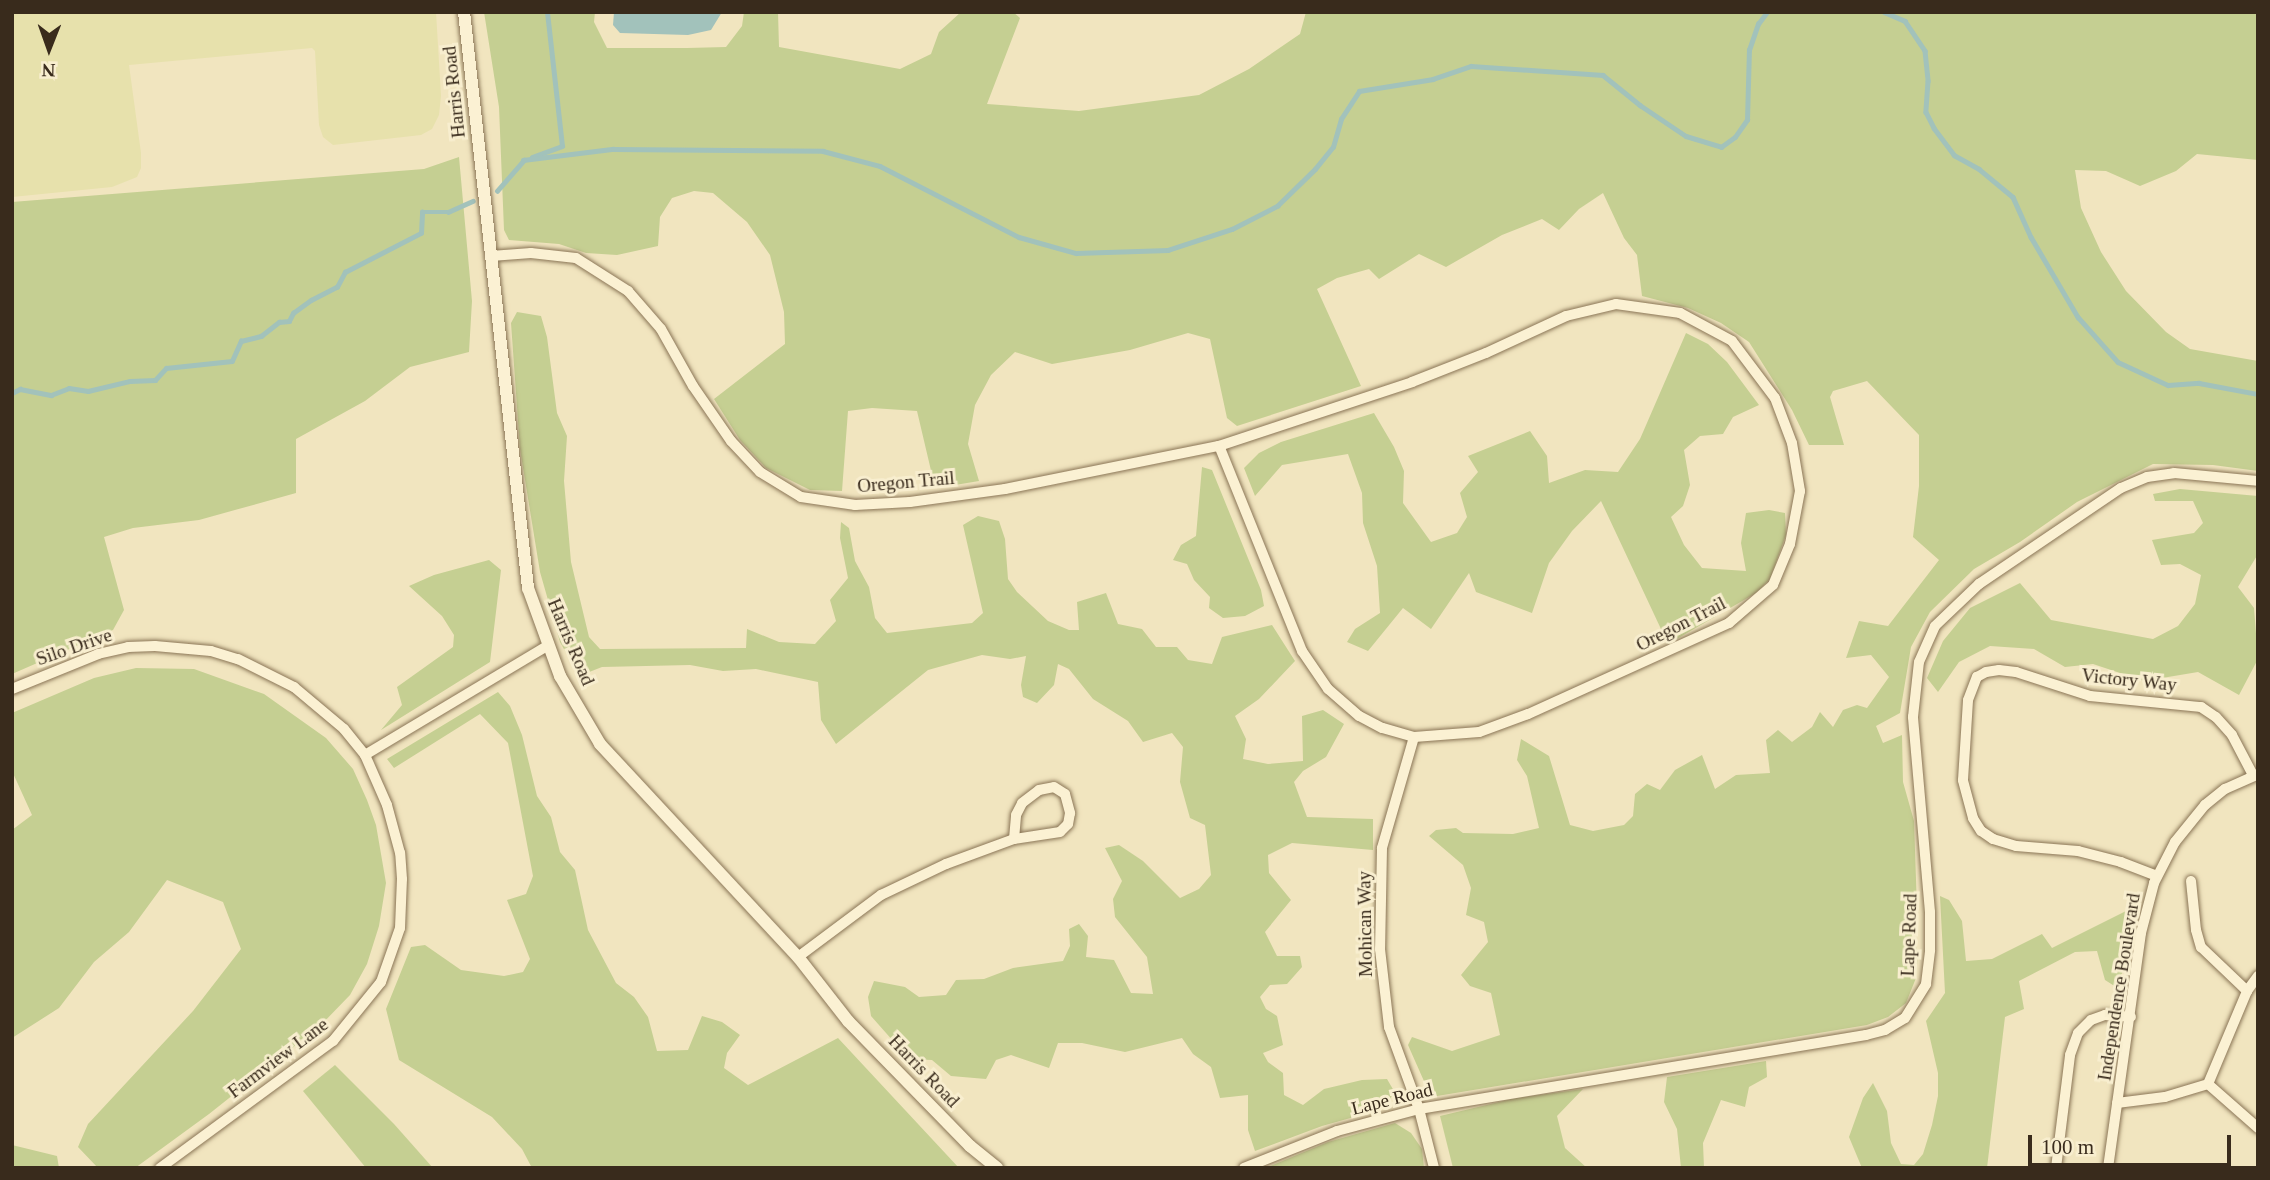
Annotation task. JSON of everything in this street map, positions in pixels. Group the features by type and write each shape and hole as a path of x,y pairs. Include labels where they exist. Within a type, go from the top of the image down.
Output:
{"street":[{"name":"Harris Road","path":"464,12 528,588 560,676 600,744 798,957 848,1021 970,1146 997,1168"},
{"name":"Oregon Trail","path":"491,256 531,253 576,258 628,291 661,329 693,386 731,441 760,472 802,497 855,505 910,502 1005,489 1219,446 1412,382 1486,353 1566,316 1616,304 1680,313 1732,341 1774,398 1792,443 1800,491 1790,544 1773,585 1729,623 1528,714 1479,732 1414,737 1382,728 1359,716 1328,689 1302,651 1219,446"},
{"name":"Lape Road","path":"1244,1168 1337,1131 1419,1109 1866,1035 1885,1030 1905,1017 1926,984 1930,950 1930,912 1913,717 1919,662 1935,626 1979,584 2121,488 2147,477 2174,473 2258,481"},
{"path":"365,755 549,645"},
{"name":"Silo Drive","path":"12,689 99,654 128,647 155,646 211,651 238,659 294,687 324,710 365,755"},
{"name":"Victory Way","path":"2157,876 2121,862 2078,851 2016,846 1993,839 1981,831 1973,818 1963,780 1968,700 1977,677 1986,672 2016,672 2090,696 2201,707 2216,717 2232,735 2255,775"},
{"name":"Mohican Way","path":"1414,737 1382,848 1380,949 1389,1027 1419,1109"},
{"name":"Farmview Lane","path":"160,1168 333,1041 381,982 400,928 402,879 400,853 387,805 365,755"},
{"name":"Independence Boulevard","path":"2108,1168 2141,933 2157,876 2175,842 2205,805 2225,789 2255,775"},
{"path":"798,957 881,895 946,864 1014,839 1060,832 1068,824 1070,813 1065,794 1054,787 1031,794 1021,803 1016,815 1014,839"},
{"path":"2191,881 2196,930 2201,947 2247,991"},
{"path":"2208,1084 2247,991 2257,977"},
{"path":"2056,1168 2070,1055 2078,1033 2091,1020 2105,1015 2131,1017"},
{"path":"2118,1103 2165,1097 2208,1084"},
{"path":"2208,1084 2258,1128"},
{"path":"1419,1109 1434,1168"}],"shaded area":[{"path":"12,12 436,12 441,96 439,115 432,129 421,135 333,145 323,137 319,125 315,51 312,48 129,65 141,153 141,168 137,177 112,187 12,197"}],"green space":[{"path":"484,12 595,12 594,22 607,48 687,48 726,47 742,26 744,12 778,12 779,47 900,69 931,54 939,32 961,12 1013,12 1020,18 987,104 1079,111 1199,95 1249,69 1300,34 1306,12 2258,12 2258,160 2197,154 2176,171 2140,186 2106,171 2075,170 2081,208 2101,252 2126,291 2166,332 2190,349 2258,361 2258,471 2213,465 2153,464 2077,502 2020,542 1974,569 1930,612 1911,647 1900,713 1876,726 1883,743 1902,735 1903,782 1914,821 1917,909 1910,929 1918,952 1916,978 1906,1003 1888,1017 1867,1025 1431,1097 1408,1045 1412,1037 1452,1051 1500,1035 1491,993 1470,986 1461,975 1488,942 1484,922 1466,915 1471,888 1463,865 1429,836 1436,830 1456,828 1463,833 1513,834 1539,828 1527,776 1517,760 1521,739 1549,756 1570,825 1593,831 1624,825 1633,816 1635,794 1647,784 1660,790 1675,770 1702,755 1715,789 1736,775 1770,773 1766,740 1778,730 1792,742 1812,727 1820,712 1833,727 1843,710 1857,705 1867,708 1889,677 1871,655 1846,658 1859,621 1888,626 1939,560 1913,537 1919,486 1919,435 1867,381 1833,391 1830,397 1844,445 1809,445 1792,410 1749,342 1721,323 1688,308 1642,296 1637,255 1624,238 1603,193 1579,209 1559,230 1542,219 1502,235 1446,267 1419,254 1379,279 1369,269 1337,278 1317,289 1361,386 1237,426 1227,418 1210,339 1188,333 1130,350 1052,364 1015,352 991,375 975,405 968,444 979,481 943,487 933,479 917,411 872,408 848,411 842,491 810,490 766,468 740,440 714,399 785,344 784,312 770,255 747,222 713,193 694,191 672,198 660,217 658,246 617,255 586,253 559,244 509,240 504,230 499,107"},
{"path":"459,157 472,301 469,352 410,367 365,401 296,439 296,493 199,520 133,528 104,537 124,610 113,630 12,674 12,202 424,169"},
{"path":"517,312 541,316 547,337 557,413 567,436 564,481 571,562 589,637 600,649 746,648 747,629 779,642 815,644 836,621 830,600 848,578 840,538 841,522 849,528 855,561 869,587 875,618 887,633 972,623 983,613 963,525 978,516 999,521 1005,539 1008,579 1017,592 1048,621 1069,630 1079,630 1077,602 1106,593 1118,624 1142,629 1156,647 1177,647 1188,660 1212,664 1222,637 1272,625 1295,661 1259,699 1235,716 1246,739 1243,759 1268,764 1303,761 1302,716 1323,710 1344,724 1326,757 1303,771 1294,782 1307,817 1373,819 1373,850 1292,843 1268,855 1269,873 1291,900 1265,932 1277,956 1300,956 1302,967 1287,984 1270,985 1260,997 1266,1009 1277,1016 1283,1045 1263,1053 1268,1062 1283,1073 1284,1095 1303,1105 1324,1089 1362,1080 1387,1079 1394,1091 1386,1108 1322,1126 1255,1151 1248,1130 1248,1095 1220,1098 1211,1067 1193,1054 1182,1038 1125,1052 1082,1043 1058,1043 1049,1068 1011,1055 996,1060 986,1079 951,1076 932,1060 909,1059 871,1016 868,997 874,981 905,987 919,997 946,995 956,980 984,979 1013,968 1063,961 1070,946 1069,929 1079,924 1088,936 1086,957 1114,960 1131,993 1153,994 1147,957 1115,917 1113,899 1122,881 1105,848 1119,845 1143,861 1180,898 1199,889 1211,875 1205,825 1190,818 1180,782 1183,747 1172,733 1143,742 1128,721 1093,699 1069,669 1058,664 1054,685 1037,703 1023,697 1021,685 1026,656 1010,659 982,655 928,670 836,744 821,720 818,682 756,669 723,671 690,665 602,667 579,676 560,642 540,572 520,449 511,323"},
{"path":"1686,333 1708,344 1727,362 1759,405 1733,417 1723,434 1700,436 1684,450 1690,485 1683,506 1671,517 1684,545 1702,568 1746,571 1741,543 1746,513 1769,510 1785,513 1786,535 1770,579 1756,593 1668,644 1601,501 1572,531 1549,563 1532,613 1476,592 1469,573 1431,629 1403,608 1368,651 1347,642 1355,629 1380,613 1377,566 1363,523 1362,493 1348,454 1282,465 1255,496 1244,468 1259,453 1281,442 1374,413 1394,447 1404,471 1403,503 1431,542 1457,533 1467,517 1460,493 1478,472 1468,456 1530,431 1547,456 1549,483 1585,470 1618,472 1640,439"},
{"path":"1202,467 1212,470 1261,590 1264,606 1245,616 1223,618 1209,608 1210,597 1194,580 1187,564 1173,560 1181,545 1196,536"},
{"path":"2180,489 2258,496 2258,554 2238,587 2254,608 2258,659 2239,695 2198,672 2144,681 2093,664 2065,667 2034,649 1990,646 1959,662 1938,692 1927,678 1943,641 1970,608 2020,583 2051,620 2153,639 2178,626 2195,604 2201,575 2180,564 2161,565 2152,540 2194,533 2203,523 2193,501 2155,501 2153,494"},
{"path":"489,560 501,570 490,662 381,730 402,705 397,687 453,647 454,635 442,616 409,586 434,575"},
{"path":"136,668 194,669 264,694 326,738 353,769 367,800 376,825 386,883 379,926 367,964 350,995 320,1026 209,1114 135,1168 98,1168 78,1147 88,1124 193,1011 241,949 223,902 167,880 129,932 94,962 59,1008 12,1038 12,830 32,815 12,771 12,713 94,678"},
{"path":"498,692 510,706 522,735 537,796 551,817 560,852 575,870 588,930 616,983 634,997 648,1017 657,1051 688,1050 702,1016 722,1022 740,1035 727,1053 724,1068 748,1085 838,1038 959,1168 532,1168 522,1149 492,1117 399,1060 386,1009 411,947 425,945 461,970 504,976 523,972 530,959 507,900 526,894 533,876 508,743 480,714 394,768 387,759"},
{"path":"1940,896 1949,900 1962,921 1966,961 1992,959 2042,934 2052,948 2128,910 2132,950 2116,987 2105,980 2097,951 2075,952 2019,981 2024,1009 2005,1017 1987,1168 1862,1168 1849,1137 1863,1098 1873,1083 1887,1111 1891,1143 1901,1164 1914,1165 1923,1154 1932,1125 1938,1096 1938,1073 1926,1021 1945,993"},
{"path":"1766,1061 1767,1077 1749,1087 1745,1107 1721,1100 1703,1143 1704,1168 1681,1168 1677,1129 1664,1102 1667,1077"},
{"path":"335,1065 433,1168 366,1168 303,1091"},
{"path":"1583,1089 1557,1116 1565,1148 1587,1168 1453,1168 1440,1116 1516,1098"},
{"path":"1395,1123 1411,1133 1422,1149 1424,1168 1266,1168 1328,1142"},
{"path":"12,1145 57,1156 59,1168 12,1168"}],"water":[{"path":"614,12 722,12 711,30 688,35 620,33 613,25"}],"waterway":[{"path":"532,157 562,146 547,12"},
{"path":"523,160 613,149 823,151 880,166 1019,237 1076,253 1168,250 1232,229 1277,206 1333,147 1341,119 1359,91 1433,79 1471,66 1603,75 1640,105 1686,136 1721,147 1735,137 1747,120 1749,50 1758,24 1767,12"},
{"path":"1884,12 1905,21 1925,51 1928,81 1926,112 1934,128 1954,155 1979,169 2013,197 2031,237 2078,317 2118,362 2168,385 2199,383 2258,394"},
{"path":"497,191 524,160"},
{"path":"12,393 20,389 51,395 69,388 88,391 130,381 155,380 166,368 232,361 241,341 261,336 279,322 289,321 293,313 311,300 337,287 345,272 421,233 422,212 448,212 473,201"}]}
